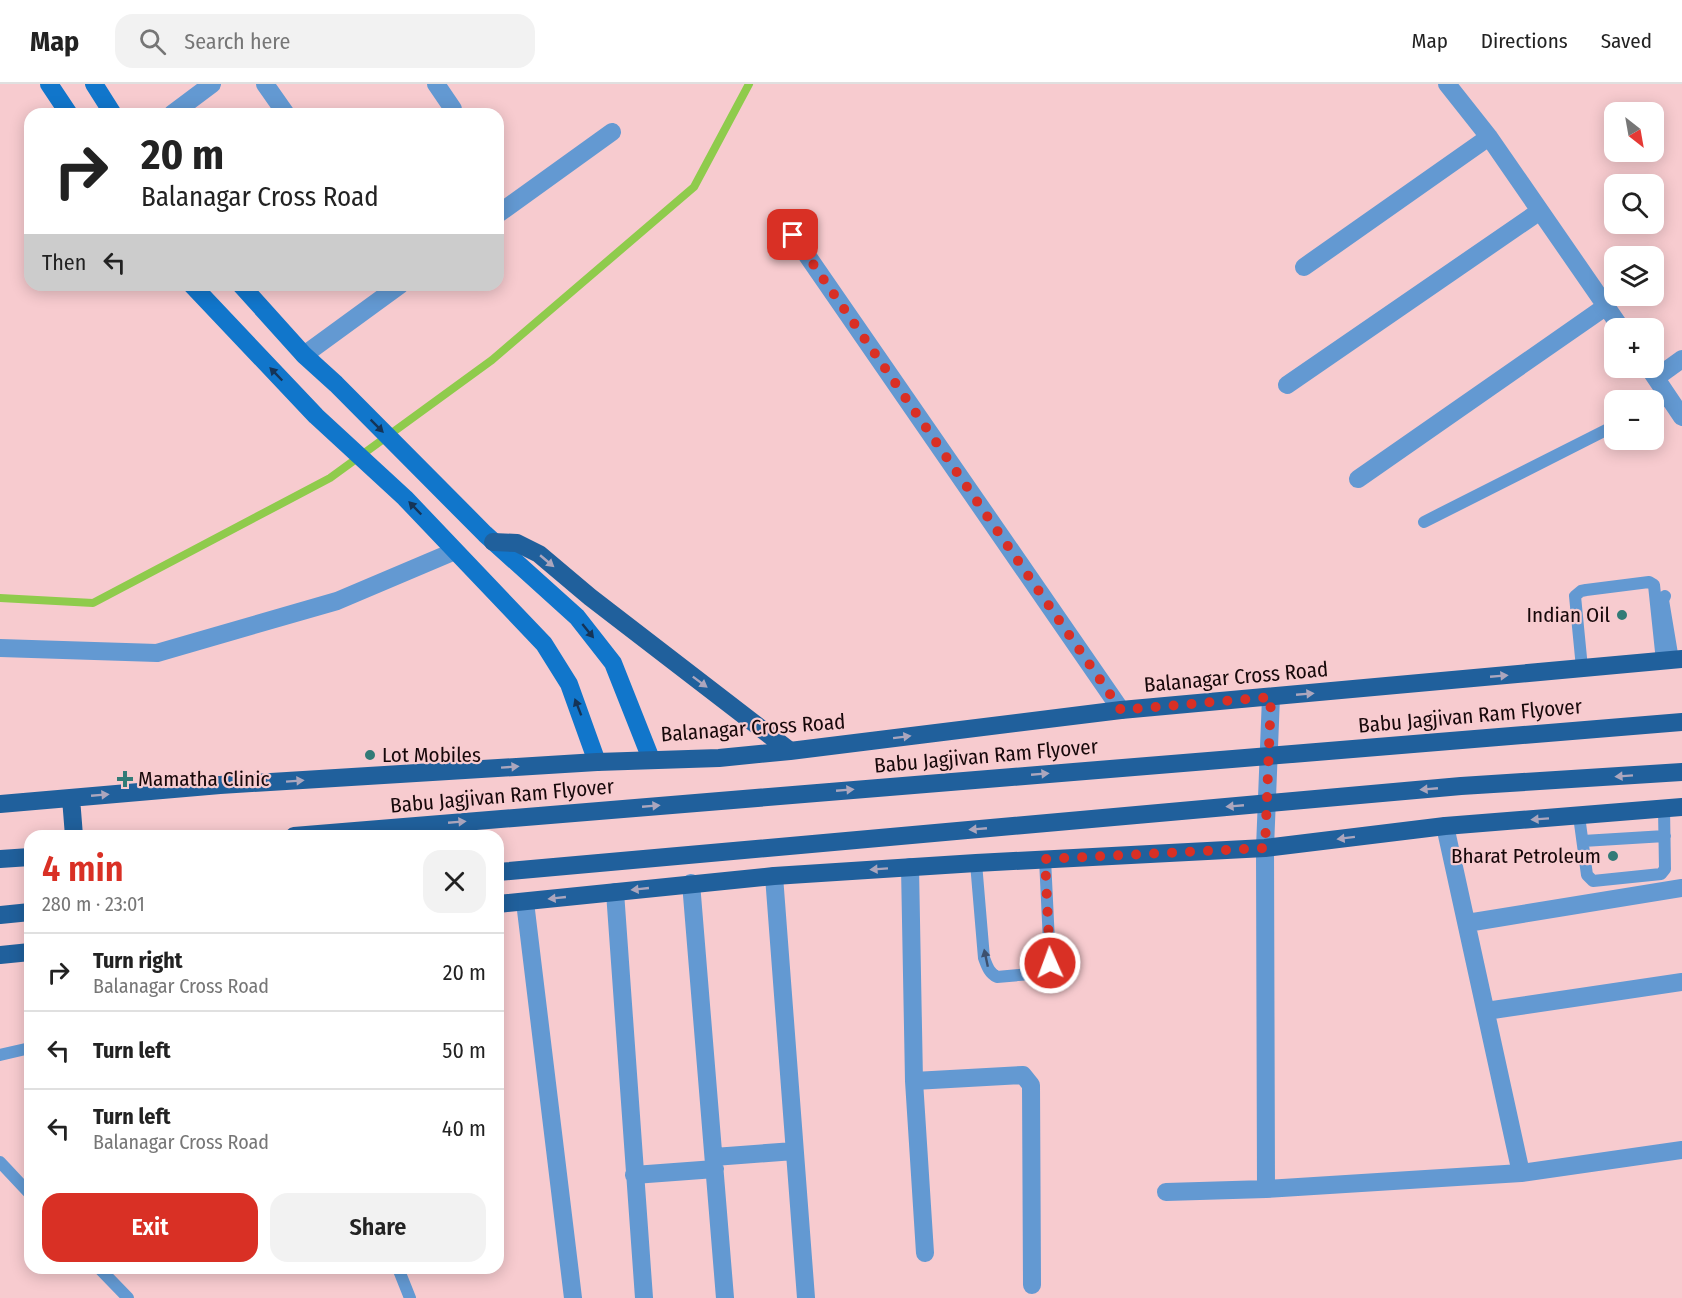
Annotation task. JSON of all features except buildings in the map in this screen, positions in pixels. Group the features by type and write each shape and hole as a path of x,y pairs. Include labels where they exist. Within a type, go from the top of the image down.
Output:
{"main road":[{"path":"50,84 65,108"},
{"path":"94,84 109,108"},
{"path":"198,291 316,416 405,498 544,644 569,684 597,762"},
{"path":"246,291 304,355 336,384 489,538 577,617 613,663 651,759"},
{"path":"489,538 517,543 539,555 617,619 790,751"},
{"name":"Balanagar Cross Road","path":"0,804 220,785 651,759 719,758 1121,710 1672,660"},
{"name":"Babu Jagjivan Ram Flyover","path":"367,830 1682,722"},
{"path":"504,871 1461,786 1682,772"},
{"path":"70,798 73,830"},
{"path":"504,904 774,876 976,862 1265,848 1445,826 1673,808"},
{"path":"0,860 24,858"},
{"path":"0,915 24,913"},
{"path":"0,955 24,953"}],"street":[{"path":"180,108 213,84"},
{"path":"265,84 282,108"},
{"path":"436,84 452,108"},
{"path":"1448,84 1489,137 1613,318"},
{"path":"504,210 612,132"},
{"path":"1304,267 1489,137"},
{"path":"1287,385 1540,211"},
{"path":"793,235 1121,710"},
{"path":"304,355 392,291"},
{"path":"1358,479 1605,307"},
{"path":"1664,367 1682,359"},
{"path":"1664,404 1682,417"},
{"path":"0,648 157,653 337,601 455,551"},
{"path":"1266,1189 1265,848 1271,697"},
{"path":"1445,826 1521,1173"},
{"path":"910,867 914,1081 925,1253"},
{"path":"774,876 806,1298"},
{"path":"691,883 725,1298"},
{"path":"1467,923 1682,888"},
{"path":"615,892 644,1298"},
{"path":"525,902 573,1298"},
{"path":"1486,1011 1682,982"},
{"path":"914,1081 1023,1075 1031,1085 1032,1285"},
{"path":"634,1175 794,1150"},
{"path":"1166,1192 1266,1189 1521,1173 1682,1150"}],"lane":[{"path":"1424,522 1604,431"},
{"path":"1582,668 1575,596 1581,591 1649,582 1654,585 1672,660"},
{"path":"1665,596 1663,600 1672,660"},
{"path":"1579,816 1587,875 1593,881 1661,874 1665,869 1665,836 1673,808"},
{"path":"1583,841 1665,836"},
{"path":"976,862 984,958 992,974 997,976 1042,973 1048,969 1050,963 1045,859"},
{"path":"0,1055 24,1049"},
{"path":"0,1162 24,1188"},
{"path":"105,1274 128,1298"},
{"path":"400,1274 410,1298"}],"waterway":[{"path":"0,598 93,603 330,478 492,360 694,187 749,84"}],"place":[{"name":"Indian Oil","path":"1622,615"},
{"name":"Lot Mobiles","path":"370,755"},
{"name":"Mamatha Clinic","path":"125,779"},
{"name":"Bharat Petroleum","path":"1613,856"}],"route":[{"path":"793,235 1121,710 1271,697 1265,848 1045,859 1050,963"}]}
